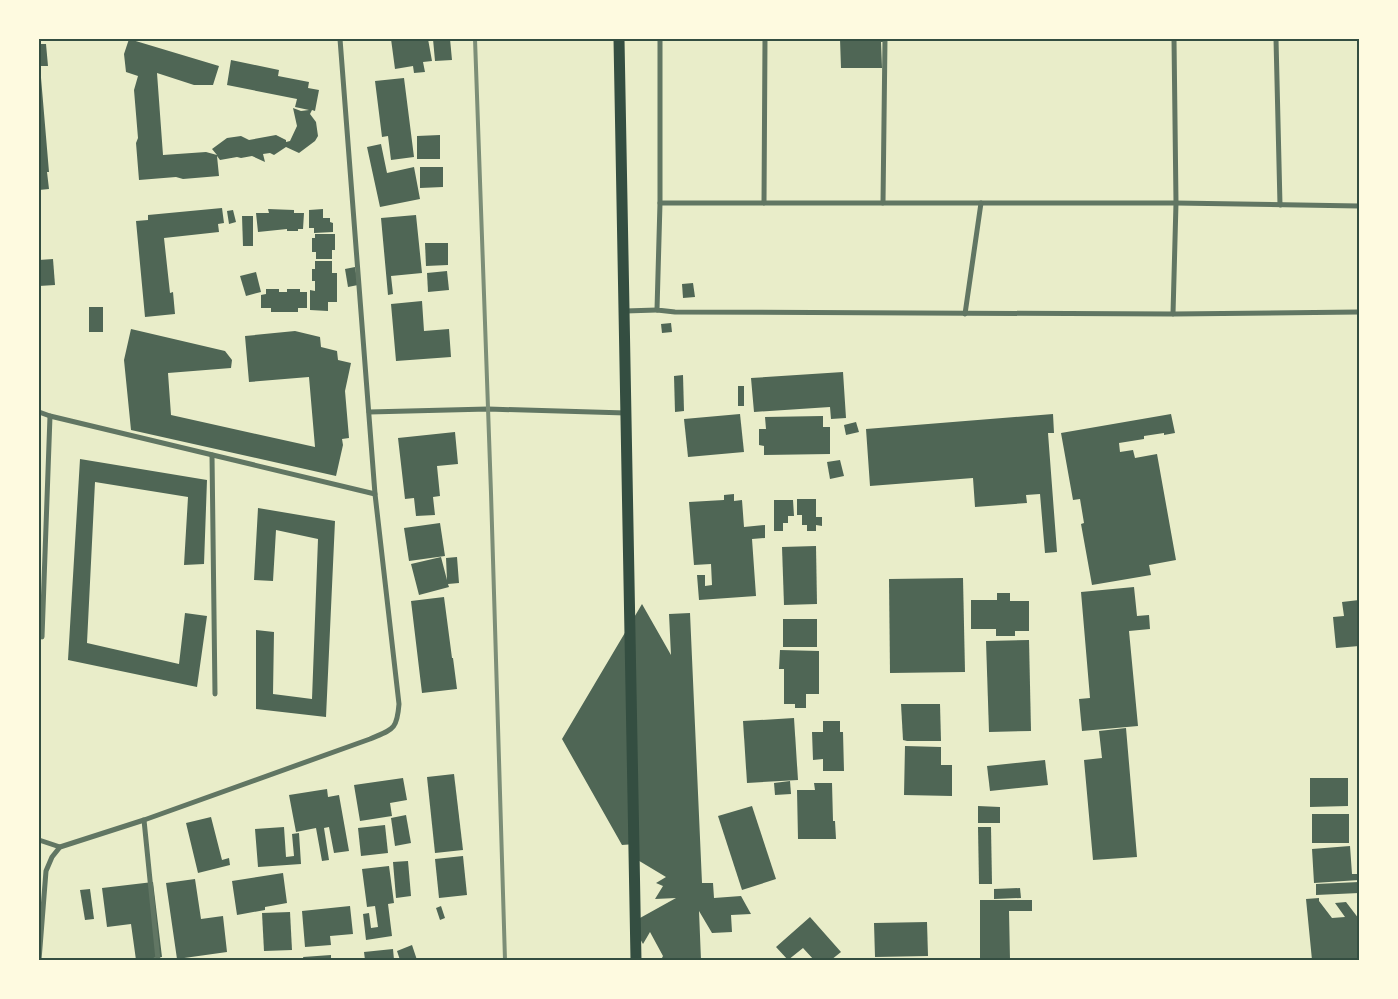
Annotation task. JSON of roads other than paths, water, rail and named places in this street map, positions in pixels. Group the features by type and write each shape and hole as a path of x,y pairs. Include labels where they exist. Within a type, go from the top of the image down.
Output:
{"main road":[{"path":"619,39 636,960"}],"street":[{"path":"39,960 46,871 52,857 60,847 144,820 370,739 391,730 397,720 398,704 375,494 340,39"},
{"path":"657,310 660,204 660,39"},
{"path":"764,39 764,204"},
{"path":"883,203 885,39"},
{"path":"1173,314 1176,203 1174,39"},
{"path":"1276,39 1280,205"},
{"path":"965,314 981,203"},
{"path":"660,204 1176,203 1359,206"},
{"path":"624,312 657,310 675,312 965,314 1359,312"},
{"path":"369,412 488,409 626,413"},
{"path":"39,412 375,494"},
{"path":"42,637 50,416"},
{"path":"212,455 215,694"},
{"path":"144,820 158,960"},
{"path":"39,840 60,847"}],"railway":[{"path":"475,39 505,960"}]}
